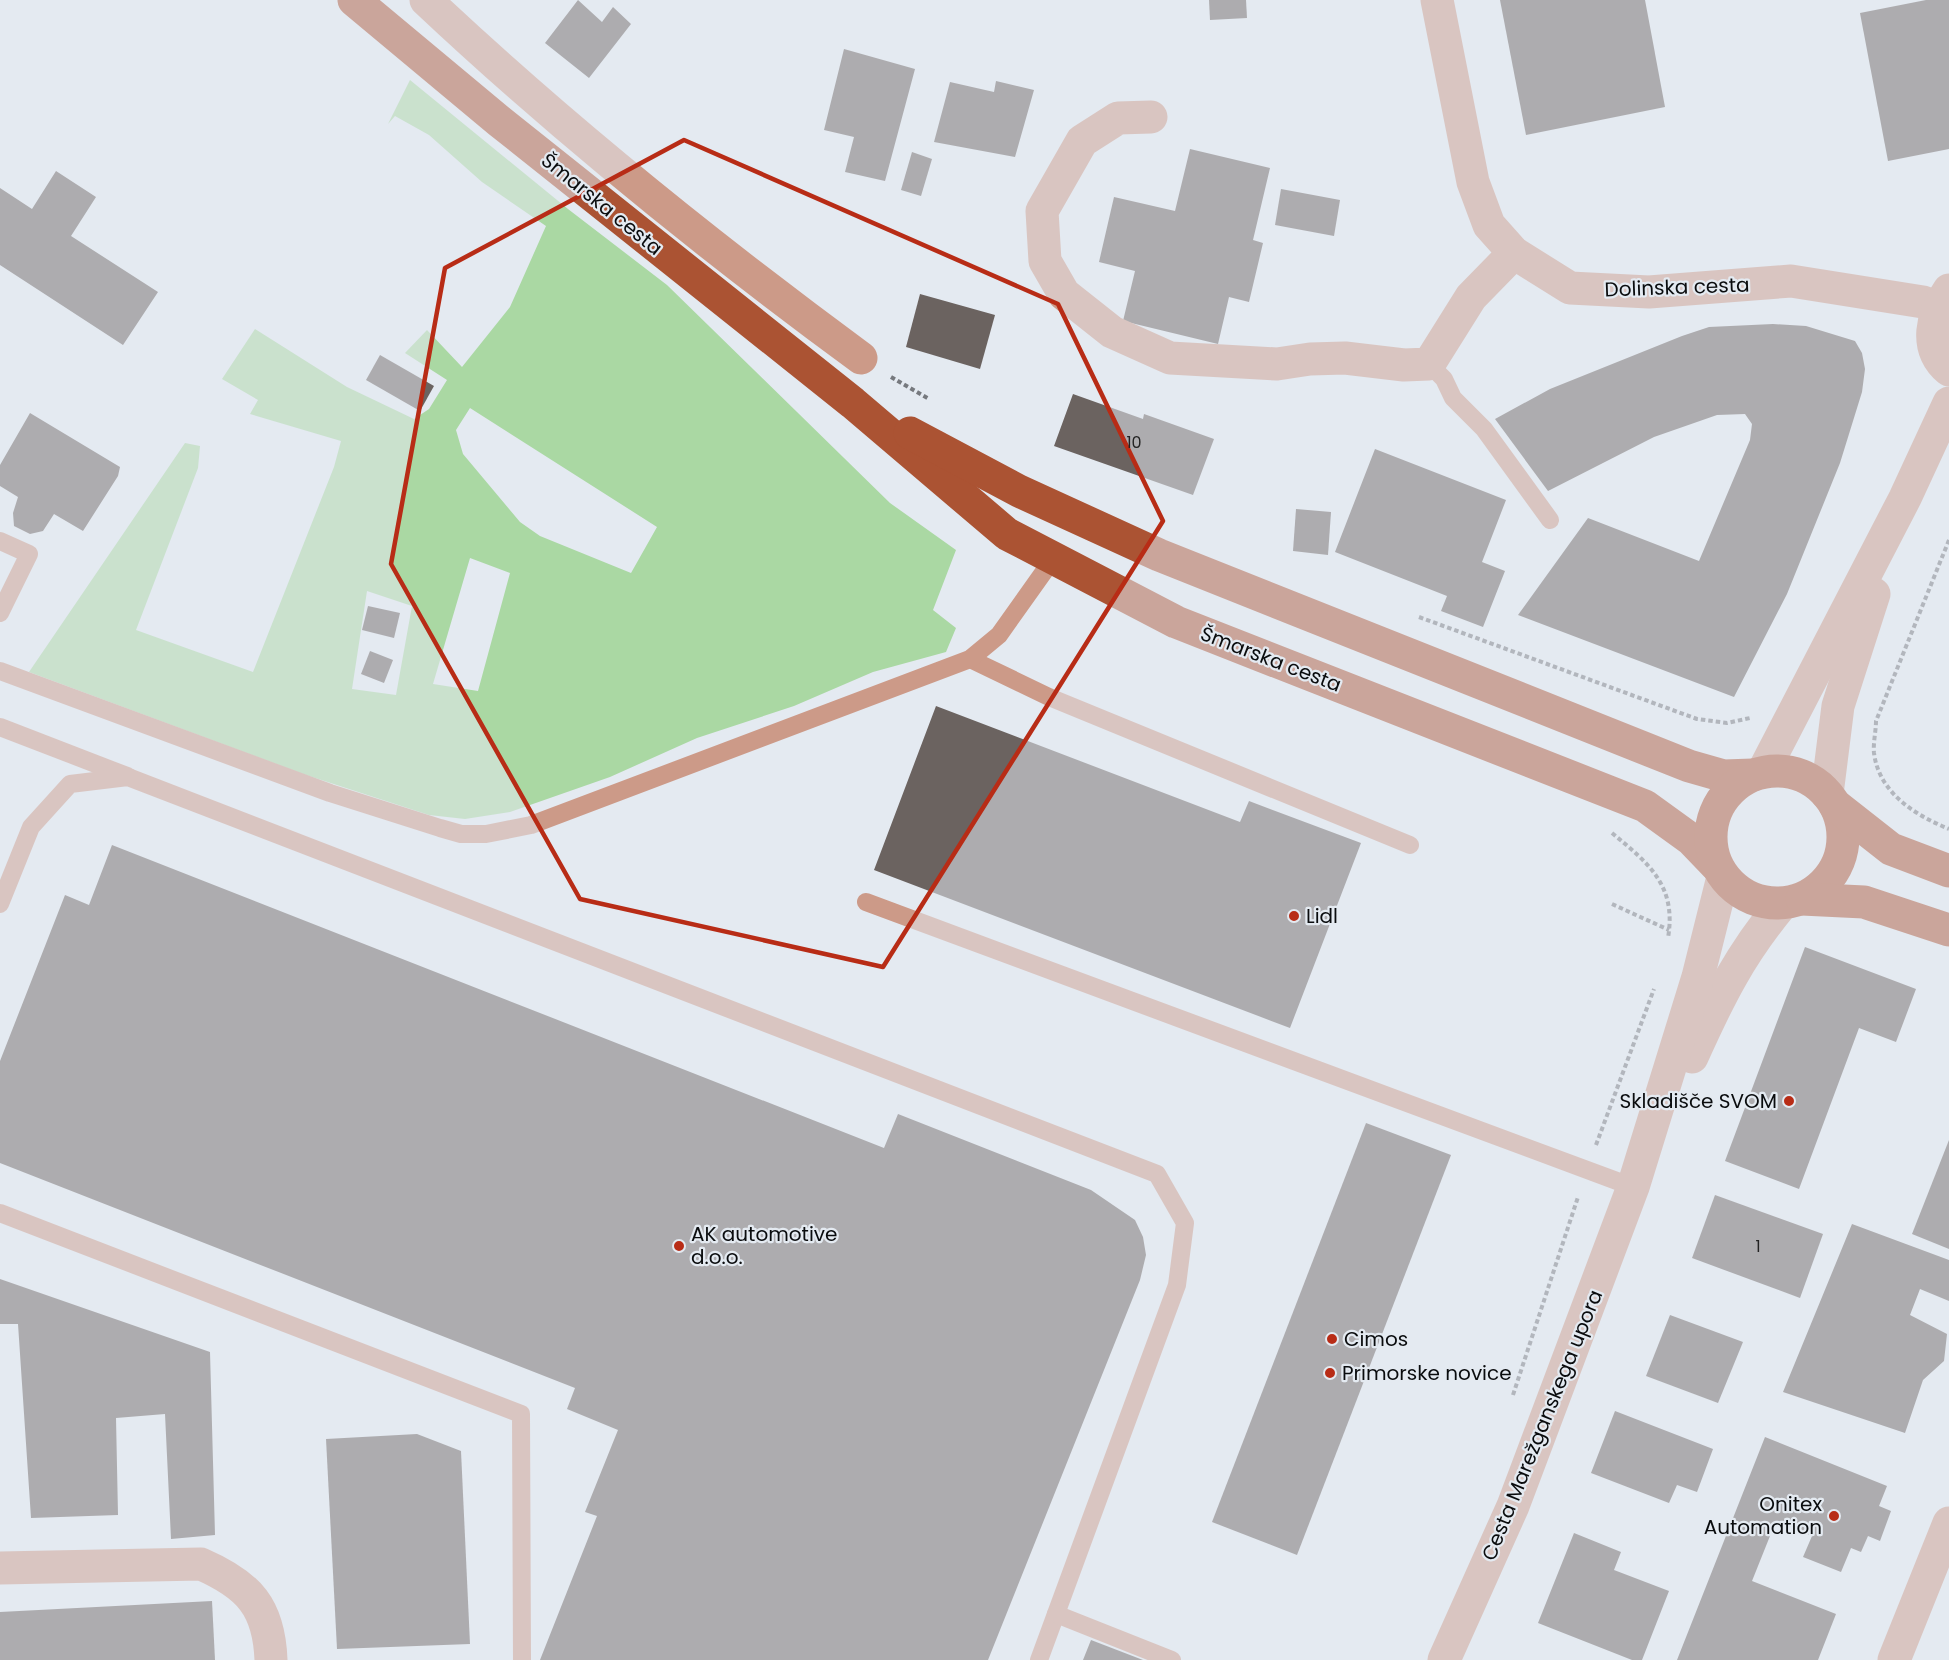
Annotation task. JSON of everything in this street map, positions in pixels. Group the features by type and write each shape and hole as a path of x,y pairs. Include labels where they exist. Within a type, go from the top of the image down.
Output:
{"main road":[{"name":"Šmarska cesta","path":"354,0 527,143 853,403 1007,534 1176,622 1645,806 1692,840 1719,871"},
{"name":"Šmarska cesta","path":"853,403 1018,491 1159,555 1689,766 1724,776 1758,774"},
{"path":"1949,871 1891,849 1831,800 1816,784 1798,774 1777,771 1758,774 1734,786 1720,802 1712,822 1710,844 1719,871 1734,890 1749,898 1765,903 1864,902 1949,930"},
{"path":"1792,902 1820,887 1835,870 1842,849 1842,827 1831,800"}],"street":[{"path":"426,0 472,44 681,219 788,305 861,358"},
{"name":"Dolinska cesta","path":"1437,0 1473,182 1489,225 1514,253 1570,288 1649,292 1791,281 1923,302 1943,299"},
{"path":"1151,117 1118,118 1082,141 1042,211 1045,261 1064,294 1112,332 1170,358 1277,364 1310,359 1345,358 1404,365 1429,364 1471,297 1514,253"},
{"name":"Dolinska cesta","path":"1943,299 1931,328 1935,348 1949,370"},
{"path":"1758,774 1905,498 1949,403"},
{"path":"1831,800 1838,706 1905,498"},
{"name":"Cesta Marežganskega upora","path":"1444,1660 1513,1506 1632,1187 1698,977 1719,871"},
{"name":"Cesta Marežganskega upora","path":"1632,1187 1724,985 1751,942 1792,902"},
{"path":"1894,1660 1949,1523"},
{"path":"0,1568 201,1564 225,1575 249,1593 265,1616 270,1639 271,1660"}],"lane":[{"path":"1429,364 1444,379 1453,398 1484,429 1550,520"},
{"path":"0,541 29,554 0,613"},
{"path":"0,671 330,794 461,834 486,834 531,825 970,659 999,634 1053,559"},
{"path":"970,659 1049,697 1410,845"},
{"path":"0,727 1157,1174 1185,1223 1178,1285 1039,1660"},
{"path":"0,904 31,827 70,784 128,777"},
{"path":"866,902 1632,1187"},
{"path":"0,1213 521,1414 522,1660"},
{"path":"1056,1614 1172,1660"}],"path":[{"path":"861,358 936,404"},
{"path":"1949,540 1876,721 1874,752 1880,777 1891,792 1928,820 1949,829"},
{"path":"1410,613 1697,719 1727,723 1755,716"},
{"path":"1605,828 1644,860 1663,883 1669,930 1667,941"},
{"path":"1612,904 1669,930"},
{"path":"1510,1405 1587,1169 1655,984"}],"highlighted area":[{"path":"684,140 1058,304 1163,521 883,967 580,899 391,564 445,268"}],"green space":[{"path":"410,80 568,209 667,285 890,503 956,550 933,610 956,628 946,652 873,672 794,706 697,738 610,777 510,812 465,819 429,815 303,774 29,672 185,443 200,446 198,468 136,630 253,672 334,467 341,441 250,414 258,400 222,379 255,329 347,387 414,419 429,409 447,380 405,353 427,330 462,367 510,307 546,226 482,182 429,135 395,116 388,124","holes":["470,408 657,527 631,573 540,536 520,522 463,454 456,430","470,558 510,573 478,691 433,684","367,591 412,606 396,695 352,689"]}],"building":[{"path":"578,0 602,22 613,7 631,24 589,78 545,43"},
{"path":"1209,0 1246,0 1247,18 1210,20"},
{"path":"1500,0 1645,0 1665,107 1526,135"},
{"path":"1926,0 1949,0 1949,149 1888,161 1860,13"},
{"path":"844,49 915,69 885,181 845,172 854,137 824,130"},
{"path":"996,81 1034,90 1015,157 934,142 950,82 994,92"},
{"path":"1190,149 1270,168 1253,240 1263,243 1249,302 1229,297 1218,344 1123,321 1135,271 1099,262 1114,197 1175,211"},
{"path":"912,152 932,159 921,196 901,190"},
{"path":"56,171 96,197 71,236 158,292 123,345 0,265 0,188 32,209"},
{"path":"1281,189 1340,200 1334,236 1275,225"},
{"path":"920,294 995,315 980,369 906,347"},
{"path":"1773,324 1806,326 1855,341 1862,353 1865,369 1862,392 1840,463 1787,594 1734,697 1518,615 1588,518 1699,561 1750,440 1752,424 1745,414 1717,415 1654,437 1548,491 1495,419 1550,389 1682,336 1709,327"},
{"path":"380,355 434,386 420,411 366,380"},
{"path":"1073,394 1143,419 1144,414 1214,439 1193,495 1054,446"},
{"path":"30,413 120,467 118,476 83,531 54,514 43,531 30,534 14,526 13,513 18,497 0,486 0,465"},
{"path":"1375,449 1506,500 1482,562 1505,571 1483,627 1441,611 1447,596 1335,552"},
{"path":"1296,509 1331,512 1328,555 1293,551"},
{"path":"368,606 400,613 394,638 362,630"},
{"path":"370,651 393,660 384,683 361,674"},
{"path":"936,706 1240,822 1249,801 1361,843 1290,1028 874,870"},
{"name":"AK automotive d.o.o.","path":"112,845 884,1148 898,1114 1091,1190 1135,1220 1143,1237 1146,1255 1140,1280 988,1660 540,1660 597,1516 585,1512 618,1430 567,1409 575,1388 0,1163 0,1061 65,895 89,905"},
{"name":"Skladišče SVOM","path":"1805,947 1916,989 1896,1042 1859,1028 1799,1189 1725,1161"},
{"name":"Cimos","path":"1366,1123 1451,1155 1297,1555 1212,1522"},
{"path":"1949,1140 1949,1249 1912,1234"},
{"path":"1715,1195 1823,1234 1800,1298 1692,1258"},
{"path":"1852,1224 1949,1260 1949,1301 1920,1289 1910,1315 1947,1334 1944,1361 1923,1380 1905,1433 1783,1392"},
{"path":"0,1279 210,1352 215,1535 171,1539 165,1414 116,1418 118,1515 31,1518 18,1324 0,1324"},
{"path":"1670,1315 1743,1342 1718,1403 1646,1376"},
{"path":"1615,1411 1713,1449 1697,1492 1677,1485 1669,1503 1591,1473"},
{"path":"417,1434 461,1451 470,1644 337,1649 326,1439"},
{"path":"1765,1437 1887,1486 1879,1506 1891,1511 1880,1541 1868,1536 1861,1552 1851,1548 1841,1572 1803,1557 1812,1536 1776,1521 1752,1581 1836,1614 1818,1660 1677,1660"},
{"path":"1574,1533 1621,1552 1614,1570 1669,1591 1642,1660 1632,1660 1538,1623"},
{"path":"212,1601 215,1660 0,1660 0,1612"},
{"path":"1091,1640 1143,1660 1083,1660"}],"place":[{"name":"Lidl","path":"1294,916"},
{"name":"Skladišče SVOM","path":"1789,1101"},
{"name":"AK automotive d.o.o.","path":"679,1246"},
{"name":"Cimos","path":"1332,1339"},
{"name":"Primorske novice","path":"1330,1373"},
{"name":"Onitex Automation","path":"1834,1516"}]}
